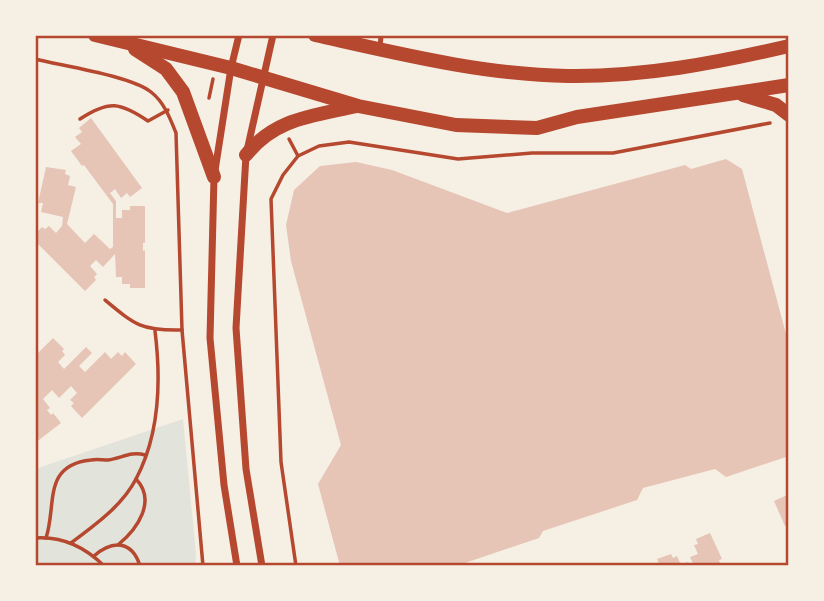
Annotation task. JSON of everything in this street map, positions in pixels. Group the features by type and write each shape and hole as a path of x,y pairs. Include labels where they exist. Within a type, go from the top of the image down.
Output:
{"main road":[{"path":"95,35 231,68 358,106 456,125 537,128 577,117 789,85"},
{"path":"315,35 380,42 515,73 598,76 682,69 789,46 786,35"},
{"path":"124,41 166,68 183,92 214,177"},
{"path":"738,94 776,105 784,119"},
{"path":"246,155 259,138 282,125 358,106"}],"street":[{"path":"237,566 224,485 210,338 214,177 231,68 239,35"},
{"path":"262,566 246,470 236,328 246,155 274,35"}],"path":[{"path":"35,60 133,82 151,92 167,111 176,133 182,330 203,566"},
{"path":"209,97 226,100"},
{"path":"80,118 96,108 115,104 130,108 148,121 167,111"},
{"path":"296,566 281,462 271,199 298,156 319,146 349,142 458,159 533,153 613,153 784,119"},
{"path":"105,300 124,316 155,331 182,330"},
{"path":"71,542 118,504 136,479 145,455 158,399 159,367 155,331"},
{"path":"46,538 53,487 62,471 74,464 90,460 116,458 127,453 145,455"},
{"path":"94,556 104,548 119,544 131,534 142,518 145,500 142,485 136,479"},
{"path":"35,538 71,542 94,556 104,566"},
{"path":"119,544 132,550 141,566"}],"shaded area":[{"path":"183,419 195,566 35,566 35,469"}],"building":[{"path":"91,118 142,188 130,197 127,193 121,198 115,189 110,193 116,201 116,218 122,218 122,210 130,210 130,206 145,206 145,288 130,288 130,284 122,284 122,277 116,277 115,254 103,267 96,260 90,266 97,274 94,277 96,280 85,291 35,241 35,234 42,227 45,229 49,226 56,233 62,226 63,217 41,212 43,203 38,203 46,167 66,170 65,174 70,176 68,185 76,187 67,224 85,243 94,234 110,249 113,247 113,204 71,151 81,144 75,137 82,132 79,128"},
{"path":"726,159 742,169 786,334 789,336 789,456 726,477 715,469 643,488 637,500 543,531 539,538 456,566 340,566 318,484 341,445 291,261 286,225 294,190 320,166 356,162 392,170 507,213 685,165 691,169"},
{"path":"53,338 64,349 62,351 65,355 58,362 64,369 86,347 92,353 79,366 85,372 105,352 111,359 118,352 122,356 125,352 136,364 82,418 71,406 74,403 70,400 77,393 71,386 59,398 52,390 43,399 50,408 47,410 61,423 35,443 35,356"},
{"path":"787,495 789,525 785,526 774,501"},
{"path":"710,533 722,559 719,560 721,566 694,566 690,557 698,554 694,545 698,544 696,539"},
{"path":"671,554 673,558 677,556 681,565 688,562 689,566 660,566 657,559"}]}
